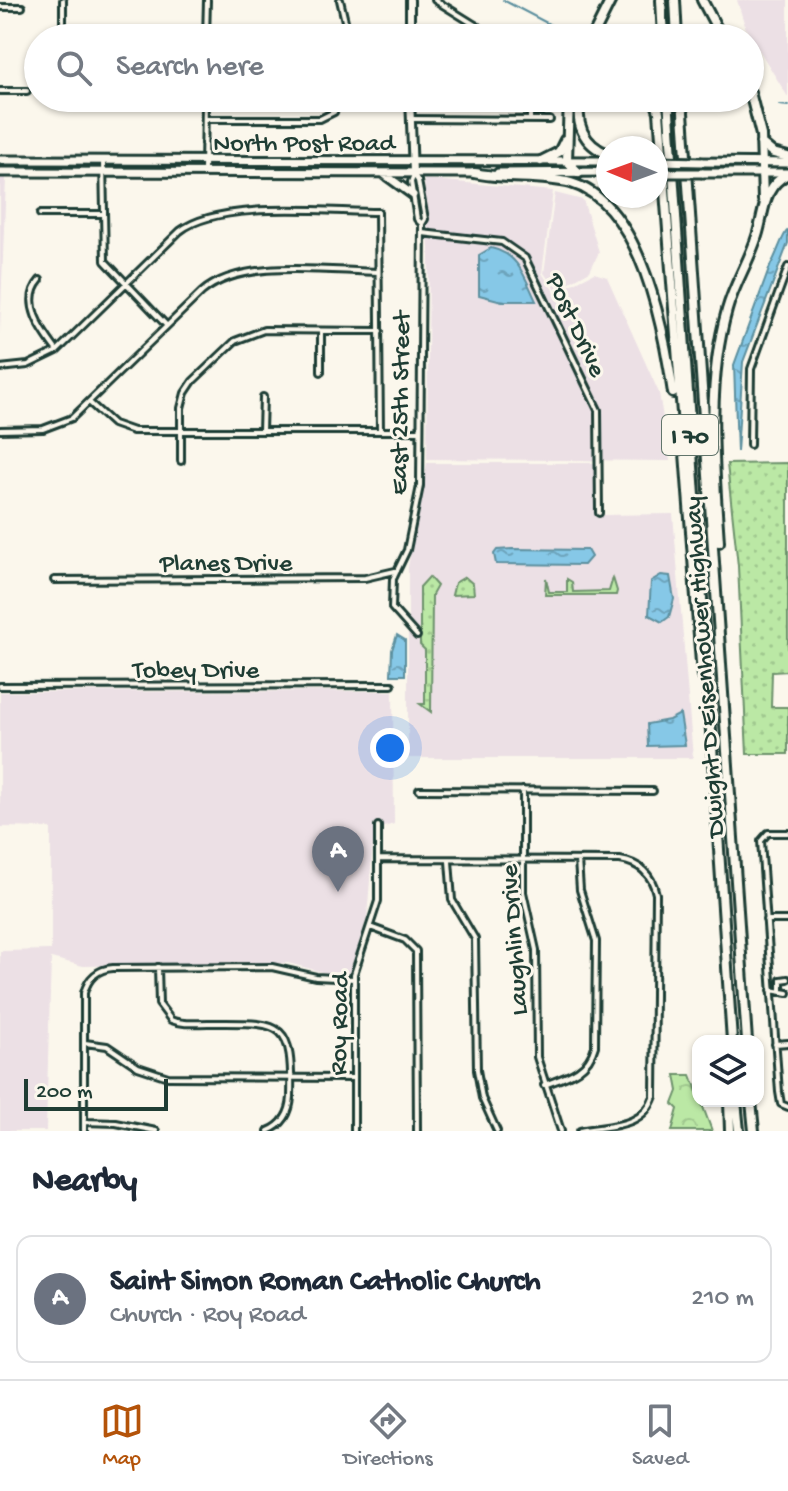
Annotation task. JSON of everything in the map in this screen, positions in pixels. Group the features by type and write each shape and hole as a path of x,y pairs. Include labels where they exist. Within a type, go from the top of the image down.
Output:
{"highway":[{"path":"599,24 611,0"},
{"path":"661,0 662,24"},
{"path":"675,0 676,24"},
{"path":"702,0 715,24"},
{"path":"569,112 567,161 579,173"},
{"path":"579,112 581,129 596,148"},
{"path":"659,112 684,481 697,635 714,772"},
{"name":"Dwight D Eisenhower Highway","path":"669,112 731,1035"},
{"name":"Dwight D Eisenhower Highway","path":"683,112 747,1035"},
{"path":"754,112 761,143 763,212"},
{"path":"541,161 559,152 568,127"},
{"path":"761,143 788,160"},
{"path":"474,173 572,184 599,197 619,217 634,246 664,346 684,481"},
{"path":"724,674 715,372 730,298 754,246 771,186 788,173"},
{"path":"729,1107 730,1131"},
{"path":"737,1107 739,1131"},
{"path":"752,1107 754,1131"}],"main road":[{"name":"North Post Road","path":"0,160 596,161"},
{"path":"668,161 761,163 788,160"},
{"name":"North Post Road","path":"0,172 413,175 596,172"},
{"path":"383,173 413,195"},
{"path":"668,173 788,173"}],"street":[{"path":"63,0 63,24"},
{"path":"206,24 207,0"},
{"path":"340,0 346,24"},
{"path":"410,0 410,24"},
{"path":"435,0 474,24"},
{"path":"0,7 22,7"},
{"path":"0,91 24,91"},
{"path":"204,172 205,112"},
{"path":"205,119 320,119 334,112"},
{"name":"East 25th Street","path":"410,112 411,182 417,219 422,224"},
{"path":"530,112 530,120"},
{"path":"410,119 550,120"},
{"path":"103,160 105,261 167,326"},
{"name":"East 25th Street","path":"413,175 418,181 425,219 422,224 419,490 407,550 393,579 392,610 417,636"},
{"path":"0,368 32,364 57,351 181,229 212,214 378,212 380,431"},
{"path":"40,214 103,214"},
{"name":"Post Drive","path":"422,233 502,242 525,258 598,410 599,513"},
{"path":"750,445 751,369 788,267"},
{"path":"0,430 52,427 72,418 205,289 236,273 378,272"},
{"path":"40,280 34,289 34,316 57,351"},
{"path":"181,461 181,408 188,388 235,341 262,330 380,331"},
{"path":"321,331 321,372"},
{"path":"262,431 263,397"},
{"path":"90,403 122,428 181,431 420,431"},
{"name":"Planes Drive","path":"54,580 365,578 396,570"},
{"name":"Tobey Drive","path":"0,686 392,685"},
{"path":"419,790 653,791"},
{"name":"Laughlin Drive","path":"523,790 525,908 536,950 536,1046 544,1085 561,1131"},
{"name":"Roy Road","path":"354,1131 354,979 378,901 378,826"},
{"path":"785,1106 775,1044 761,841 763,836 788,833"},
{"path":"379,859 630,862 645,872 653,883 656,911 655,1091 649,1108 637,1119 580,1131"},
{"path":"449,859 452,900 475,939 477,1070 480,1093 497,1131"},
{"path":"544,1085 580,1071 590,1060 595,1046 595,936 580,890 578,860"},
{"path":"766,920 788,920"},
{"path":"370,927 405,940 416,951 417,1131"},
{"path":"158,967 158,1000 166,1016 182,1023 271,1026 289,1043 291,1078 288,1113 268,1131"},
{"path":"84,1131 84,993 89,981 107,968 272,967 314,977 354,979"},
{"path":"770,981 788,979"},
{"path":"781,981 781,990"},
{"path":"771,990 788,993"},
{"path":"84,1043 107,1046 138,1067 168,1077 354,1078"},
{"path":"775,1044 788,1043"},
{"path":"84,1122 118,1123 156,1131"}],"shaded area":[{"path":"737,0 788,0 788,97 764,58 764,24 744,24"},
{"path":"0,178 6,178 0,334"},
{"path":"424,179 553,191 542,273 555,293 594,273 607,277 659,393 670,461 427,459 429,249"},
{"path":"555,193 583,200 599,252 590,271 556,290 544,273"},
{"path":"427,463 603,463 603,515 673,514 693,758 408,758 408,567"},
{"path":"393,691 394,824 374,830 367,918 349,974 326,973 288,963 83,966 51,958 46,1131 0,1131 0,951 51,950 51,828 0,827 0,692"}],"green space":[{"path":"788,463 788,671 772,672 771,707 788,707 788,754 747,754 738,566 727,464"},
{"path":"429,577 437,586 432,595 431,712 420,704 425,704 425,650 420,645 420,587"},
{"path":"465,577 473,584 474,594 452,595 455,583"},
{"path":"546,578 549,592 567,592 567,579 572,582 573,592 609,591 613,578 617,591 616,595 545,595"},
{"path":"675,1075 691,1075 692,1107 703,1107 712,1131 672,1131 678,1109 673,1104 678,1091"}],"water":[{"path":"788,230 788,243 743,362 737,452 734,365 771,264"},
{"path":"491,248 515,261 536,301 502,301 479,295 479,255"},
{"path":"497,550 587,550 591,557 584,565 496,564 494,554"},
{"path":"661,575 670,576 674,599 669,617 662,622 649,615 651,581"},
{"path":"397,635 405,640 405,675 391,675 392,650"},
{"path":"680,714 685,745 648,746 647,724 669,720"}],"waterway":[{"path":"503,0 549,24"},
{"path":"779,105 788,106"}],"place":[{"name":"Saint Simon Roman Catholic Church","path":"338,892"}]}
